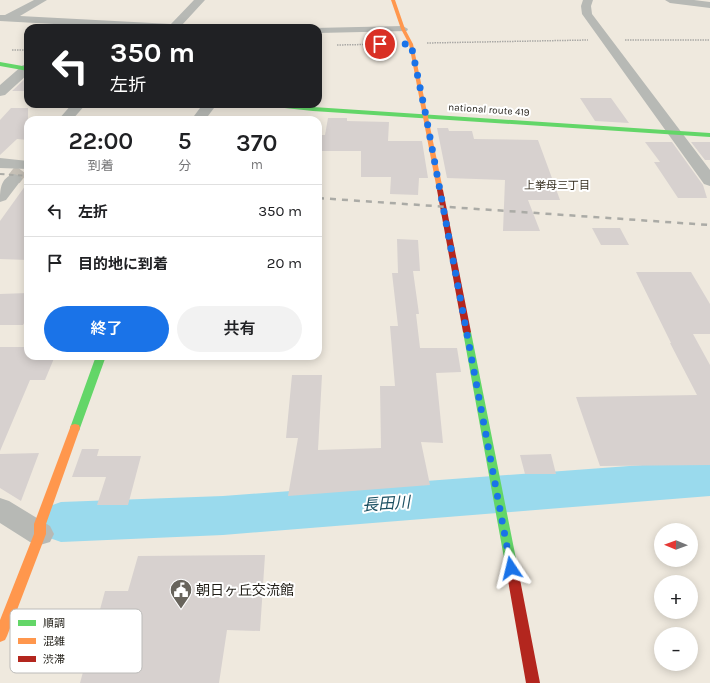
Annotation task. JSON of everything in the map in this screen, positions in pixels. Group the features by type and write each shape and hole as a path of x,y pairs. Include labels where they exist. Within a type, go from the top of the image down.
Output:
{"main road":[{"path":"393,0 403,29 411,44 426,116 532,683"},
{"path":"0,64 24,68"},
{"name":"national route 419","path":"304,108 710,134"},
{"path":"11,609 40,534 40,524 100,360"},
{"path":"0,636 10,610"}],"street":[{"path":"2,19 42,0"},
{"path":"178,24 200,0"},
{"path":"588,0 586,6 588,14 710,182"},
{"path":"670,0 710,5"},
{"path":"2,19 98,24"},
{"path":"322,30 403,29"},
{"path":"0,92 24,71"},
{"path":"68,116 76,108"},
{"path":"0,163 14,178"},
{"path":"0,509 40,534"}],"path":[{"path":"334,45 534,40 710,40"}],"building":[{"path":"24,80 24,91 12,91"},
{"path":"580,98 611,98 629,123 595,121"},
{"path":"11,108 28,108 28,116 24,116 24,140 17,139 0,155 0,120"},
{"path":"328,118 347,118 347,121 389,122 388,141 422,141 428,178 419,178 418,195 390,194 391,177 361,177 361,151 322,151 322,135 325,135"},
{"path":"437,128 448,128 449,131 472,131 474,139 538,140 560,200 528,200 540,231 503,231 505,180 447,178"},
{"path":"645,142 672,142 703,185 707,198 678,198 654,162 660,162"},
{"path":"691,142 710,142 710,160 705,160"},
{"path":"24,188 24,260 0,259 0,221"},
{"path":"592,228 620,228 629,245 601,245"},
{"path":"397,239 418,240 420,271 413,271 419,314 416,314 420,348 457,348 461,372 436,373 443,443 421,442 430,485 288,496 298,438 286,438 292,375 322,375 318,450 381,448 380,386 395,386 390,326 398,326 392,273 398,273"},
{"path":"636,272 691,272 710,304 710,334 693,334 710,365 710,465 600,466 576,397 697,395"},
{"path":"24,293 23,325 0,325 0,294"},
{"path":"0,347 24,347 24,360 53,360 45,380 30,380 0,451"},
{"path":"82,449 99,449 97,456 141,456 128,505 97,505 106,477 72,477"},
{"path":"39,453 21,501 0,488 0,454"},
{"path":"551,454 556,474 525,474 520,455"},
{"name":"朝日ヶ丘交流館","path":"265,555 260,631 227,630 219,683 80,683 83,673 142,673 142,609 100,609 105,591 128,591 138,556"}],"waterway":[{"name":"長田川","path":"61,522 223,515 548,489 710,478"}],"tunnel":[{"path":"14,179 21,170"}],"railway":[{"path":"0,174 24,176"},
{"path":"322,198 710,225"}],"traffic: fast":[{"path":"0,64 24,68"},
{"path":"304,108 710,135"},
{"path":"467,332 512,569"},
{"path":"75,428 100,360"}],"traffic: slow":[{"path":"393,0 403,29 411,44 440,190"},
{"path":"11,609 40,534 40,524 75,428"},
{"path":"0,636 10,610"}],"traffic: jam":[{"path":"440,190 467,332"},
{"path":"512,569 533,683"}],"place":[{"name":"朝日ヶ丘交流館","path":"181,610"}],"district":[{"name":"上挙母三丁目","path":"557,185"}],"route":[{"path":"380,44 411,44 426,116 511,568"}]}
